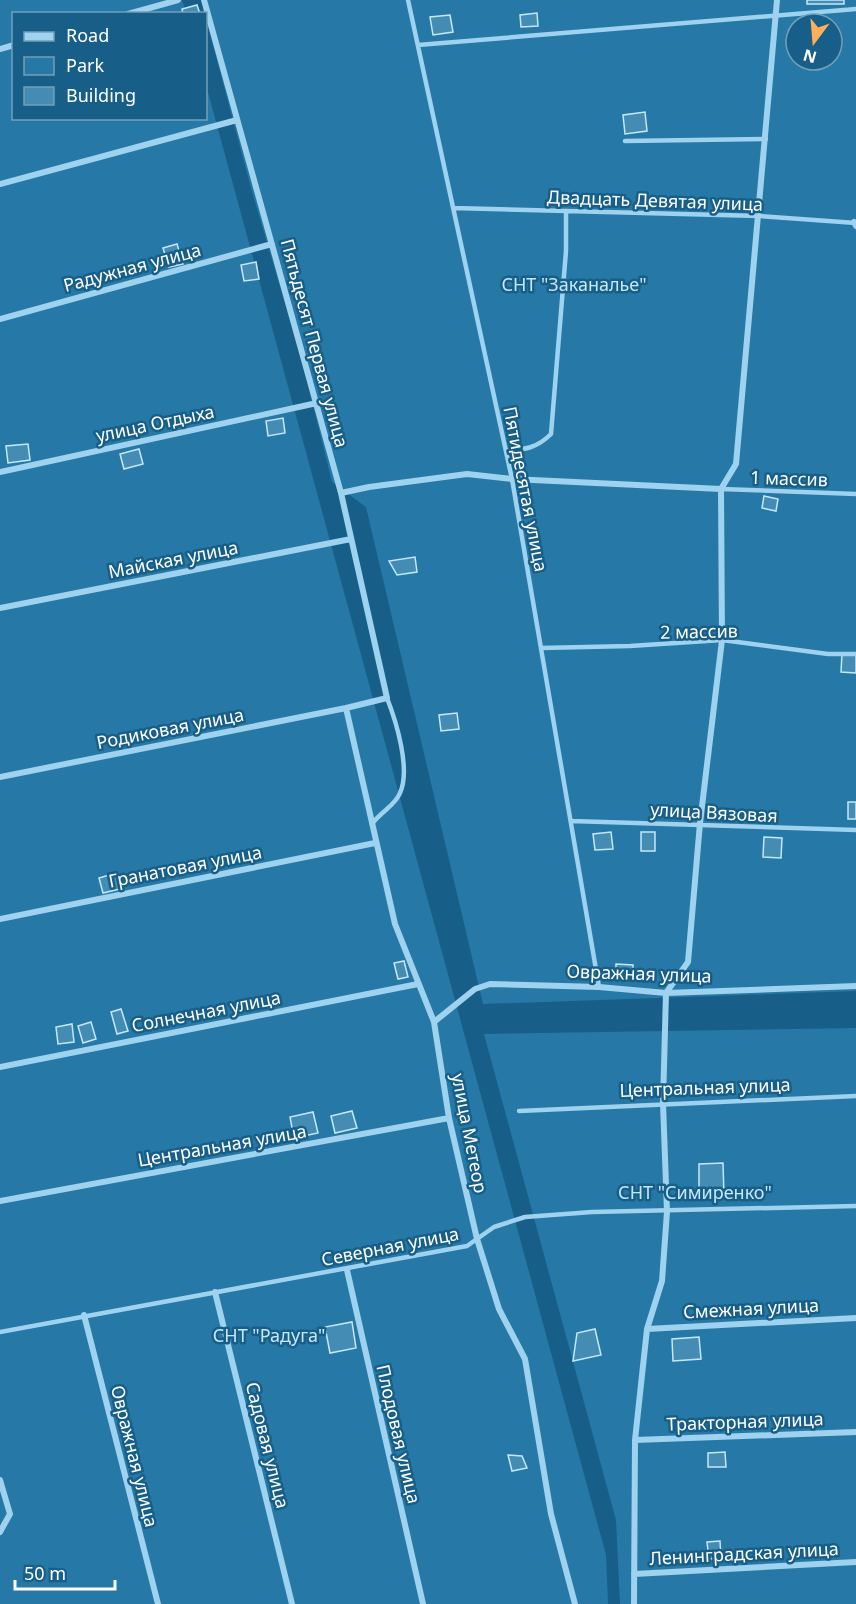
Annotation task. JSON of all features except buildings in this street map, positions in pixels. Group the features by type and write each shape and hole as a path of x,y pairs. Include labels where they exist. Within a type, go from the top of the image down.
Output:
{"street":[{"path":"135,12 178,0"},
{"name":"Пятьдесят Первая улица","path":"204,0 341,494 387,698"},
{"path":"634,1604 635,1440 647,1329 662,1281 668,1212 663,1103 666,993 688,962 700,823 722,640 721,489 736,464 777,0"},
{"path":"0,184 237,120"},
{"name":"Радужная улица","path":"0,319 272,244"},
{"name":"улица Отдыха","path":"0,472 316,403"},
{"path":"341,494 369,487 467,474 512,479 721,489"},
{"name":"Майская улица","path":"0,608 351,538"},
{"path":"346,708 387,698"},
{"name":"Родиковая улица","path":"0,777 346,708"},
{"name":"улица Метеор","path":"346,708 395,924 434,1022 449,1118 477,1239 499,1309 525,1359 551,1514 575,1604"},
{"name":"Гранатовая улица","path":"0,919 375,843"},
{"name":"Солнечная улица","path":"0,1067 418,984"},
{"name":"Овражная улица","path":"434,1022 475,989 490,984 599,987 666,993 856,986"},
{"name":"Центральная улица","path":"0,1201 449,1118"},
{"name":"Плодовая улица","path":"347,1270 423,1604"},
{"name":"Садовая улица","path":"215,1292 292,1604"},
{"name":"Овражная улица","path":"84,1315 158,1604"},
{"name":"Смежная улица","path":"647,1329 856,1318"},
{"name":"Тракторная улица","path":"635,1440 856,1432"},
{"path":"0,1480 10,1514 0,1532"},
{"name":"Ленинградская улица","path":"634,1574 856,1562"}],"lane":[{"name":"Пятидесятая улица","path":"408,0 512,479 599,987"},
{"path":"418,45 856,9"},
{"path":"626,141 766,139"},
{"name":"Двадцать Девятая улица","path":"453,208 759,216 855,224"},
{"path":"506,450 524,450 541,445 551,435 567,251 566,211"},
{"name":"1 массив","path":"721,489 856,494"},
{"name":"2 массив","path":"541,648 630,646 722,640 828,654 856,654"},
{"path":"371,826 379,813 393,803 401,793 403,779 402,752 387,698"},
{"name":"улица Вязовая","path":"571,821 700,823 856,830"},
{"name":"Центральная улица","path":"519,1111 856,1096"},
{"name":"Северная улица","path":"0,1332 84,1315 347,1270 467,1246 494,1227 525,1217 592,1212 856,1206"}],"green space":[{"name":"СНТ \"Радуга\"","path":"0,0 182,0 186,12 12,12 12,120 207,120 207,89 606,1555 608,1604 0,1604"},
{"name":"СНТ \"Заканалье\"","path":"201,0 856,0 856,991 483,1004 366,507 332,482 303,365 251,188 207,23 207,12 204,12"},
{"name":"СНТ \"Симиренко\"","path":"856,1028 856,1604 620,1604 616,1520 484,1034"}]}
